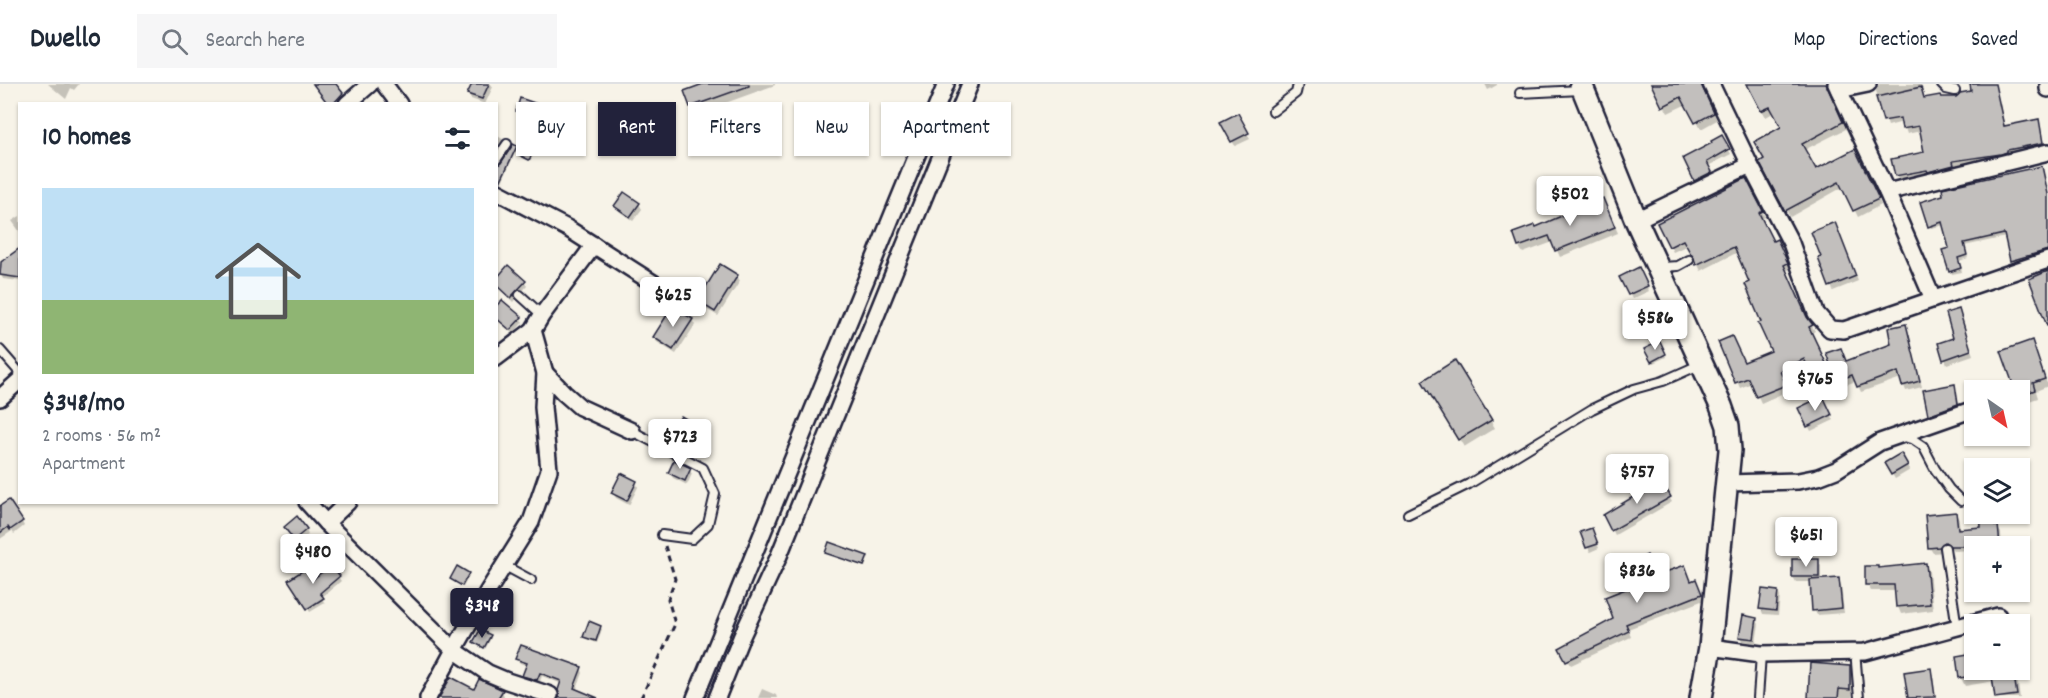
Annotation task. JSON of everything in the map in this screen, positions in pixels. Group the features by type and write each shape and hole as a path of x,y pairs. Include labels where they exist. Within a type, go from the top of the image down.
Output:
{"street":[{"path":"349,95 370,84"},
{"path":"384,84 398,102"},
{"path":"695,698 946,84"},
{"path":"717,698 741,638 778,558 970,84"},
{"path":"1711,84 1791,243 1816,314 1830,329 1844,330 2048,260"},
{"path":"1868,84 1838,87 1933,299"},
{"path":"2048,84 2048,89"},
{"path":"1582,87 1636,220 1728,426 1730,450 1728,483 1710,647 1701,698"},
{"path":"1887,192 2048,152"},
{"path":"1636,220 1750,165"},
{"path":"498,192 567,228 683,302"},
{"path":"498,356 533,330 594,245"},
{"path":"428,698 488,591 531,522 549,470 543,406 545,373 533,330"},
{"path":"545,373 580,407 632,431"},
{"path":"0,398 18,382"},
{"path":"1728,483 1798,481 1818,477 1836,470 1867,449 1964,413"},
{"path":"309,504 454,650 488,673 550,694"},
{"path":"326,523 346,504"},
{"path":"1710,647 1761,654 1856,651 1880,649 1964,626"}],"lane":[{"path":"1273,111 1296,93 1298,84"},
{"path":"1941,84 1946,89 1955,91"},
{"path":"1520,93 1582,87"},
{"path":"498,157 507,144"},
{"path":"1657,266 1669,268 1689,260"},
{"path":"520,295 542,315"},
{"path":"0,350 18,371"},
{"path":"1408,514 1469,484 1592,409 1634,389 1662,381 1702,364"},
{"path":"632,431 704,468 715,495 708,524 692,539 662,536"},
{"path":"1900,436 1914,440 1923,446 1935,469 1961,501"},
{"path":"1945,548 1957,628"},
{"path":"505,566 531,580"},
{"path":"1856,651 1859,698"},
{"path":"1758,698 1761,654"}],"path":[{"path":"641,698 675,624 668,599 675,579 662,536"}],"building":[{"path":"313,84 336,84 343,93 335,102 326,102"},
{"path":"472,84 489,84 482,99 467,94"},
{"path":"703,84 749,84 749,86 704,102 688,102 684,91"},
{"path":"1651,84 1701,84 1714,113 1695,123 1681,97 1662,107"},
{"path":"1747,84 1826,84 1843,122 1802,144 1816,169 1855,149 1879,199 1853,211 1839,182 1785,211 1759,162 1764,159 1754,142 1781,127 1770,107 1761,111"},
{"path":"1970,84 1995,84 2004,126 2039,119 2043,143 2007,150 2001,154 1953,161 1954,165 1928,172 1927,170 1895,176 1891,159 1924,152 1919,126 1902,129 1900,118 1883,121 1876,97 1921,87 1924,98 1940,95 1941,97 1956,97 1960,93 1971,91"},
{"path":"520,98 532,102 519,102"},
{"path":"1238,113 1249,133 1231,142 1220,122"},
{"path":"1722,135 1730,149 1707,162 1712,172 1694,181 1683,158 1712,143 1711,141"},
{"path":"513,144 516,146 500,182 498,182 498,165"},
{"path":"2042,166 2048,194 2048,250 2010,261 2004,234 1964,243 1967,255 1958,258 1961,268 1949,272 1942,250 1949,248 1942,222 1928,227 1920,202 1943,195 1942,188"},
{"path":"1746,178 1763,211 1759,213 1773,241 1777,239 1788,263 1784,265 1807,317 1813,325 1809,327 1826,363 1810,371 1804,359 1780,371 1786,385 1756,397 1748,378 1735,383 1718,342 1732,336 1744,362 1771,351 1758,323 1761,322 1745,284 1749,282 1734,247 1696,265 1683,240 1669,247 1657,223"},
{"path":"624,192 640,203 630,217 614,206"},
{"path":"1603,198 1615,227 1555,251 1549,236 1518,247 1513,233 1535,225 1536,227"},
{"path":"1835,222 1856,276 1829,287 1811,232"},
{"path":"18,249 18,278 0,275 1,262"},
{"path":"720,264 738,275 715,312 697,301"},
{"path":"508,265 526,281 510,298 498,287 498,277"},
{"path":"1639,267 1648,286 1628,295 1619,277"},
{"path":"2048,271 2048,326 2047,326 2029,279"},
{"path":"502,300 522,317 510,330 498,320 498,304"},
{"path":"672,307 693,319 673,350 653,337"},
{"path":"1959,309 1971,350 1943,360 1938,343 1953,338 1946,313"},
{"path":"1906,324 1920,381 1902,386 1898,372 1857,387 1852,375 1836,381 1826,353 1841,348 1846,361 1891,344 1888,328"},
{"path":"2032,340 2045,379 2033,383 2035,390 2030,392 2030,380 2011,380 2001,351"},
{"path":"1660,341 1666,354 1651,362 1644,349"},
{"path":"1455,360 1492,420 1458,440 1422,381"},
{"path":"1955,384 1958,404 1928,415 1923,390"},
{"path":"1823,396 1832,415 1807,427 1798,408"},
{"path":"681,416 700,427 688,449 668,437"},
{"path":"1901,453 1908,465 1891,475 1884,463"},
{"path":"674,460 691,468 685,481 668,473"},
{"path":"621,473 637,481 627,501 611,493"},
{"path":"1661,480 1671,497 1611,531 1603,515"},
{"path":"9,500 23,521 10,530 8,527 0,533 0,506"},
{"path":"1956,512 1958,529 1981,527 1981,524 1995,524 1995,526 1998,525 1999,536 1964,536 1964,546 1950,546 1945,542 1939,547 1928,548 1925,515"},
{"path":"297,516 307,529 294,540 284,527"},
{"path":"1592,528 1598,544 1586,548 1580,532"},
{"path":"829,542 868,556 864,566 825,553"},
{"path":"1647,555 1657,575 1685,565 1691,581 1696,579 1702,594 1626,624 1629,631 1566,661 1559,648 1613,619 1605,597 1638,584 1628,565"},
{"path":"1792,559 1819,559 1819,577 1792,577"},
{"path":"1926,563 1930,604 1896,607 1894,585 1865,585 1865,566 1878,566 1878,568"},
{"path":"331,565 340,576 320,593 324,598 307,609 288,580 305,569 312,580"},
{"path":"457,566 469,573 462,586 450,579"},
{"path":"1839,578 1842,608 1812,611 1810,580"},
{"path":"1762,589 1778,591 1776,611 1759,609"},
{"path":"1743,615 1757,618 1754,639 1739,637"},
{"path":"589,621 601,626 596,641 583,637"},
{"path":"480,630 491,635 484,648 473,642"},
{"path":"521,645 582,667 574,688 598,698 559,698 558,690 561,681 540,673 537,680 522,676 527,663 515,659"},
{"path":"1964,655 1964,677 1959,678 1956,656"},
{"path":"1810,663 1850,666 1850,690 1839,689 1838,698 1808,698"},
{"path":"1931,668 1935,697 1908,698 1904,672"},
{"path":"451,677 474,689 479,679 503,690 498,698 439,698"},
{"path":"1993,680 2015,680 2017,695 1995,698"}]}
